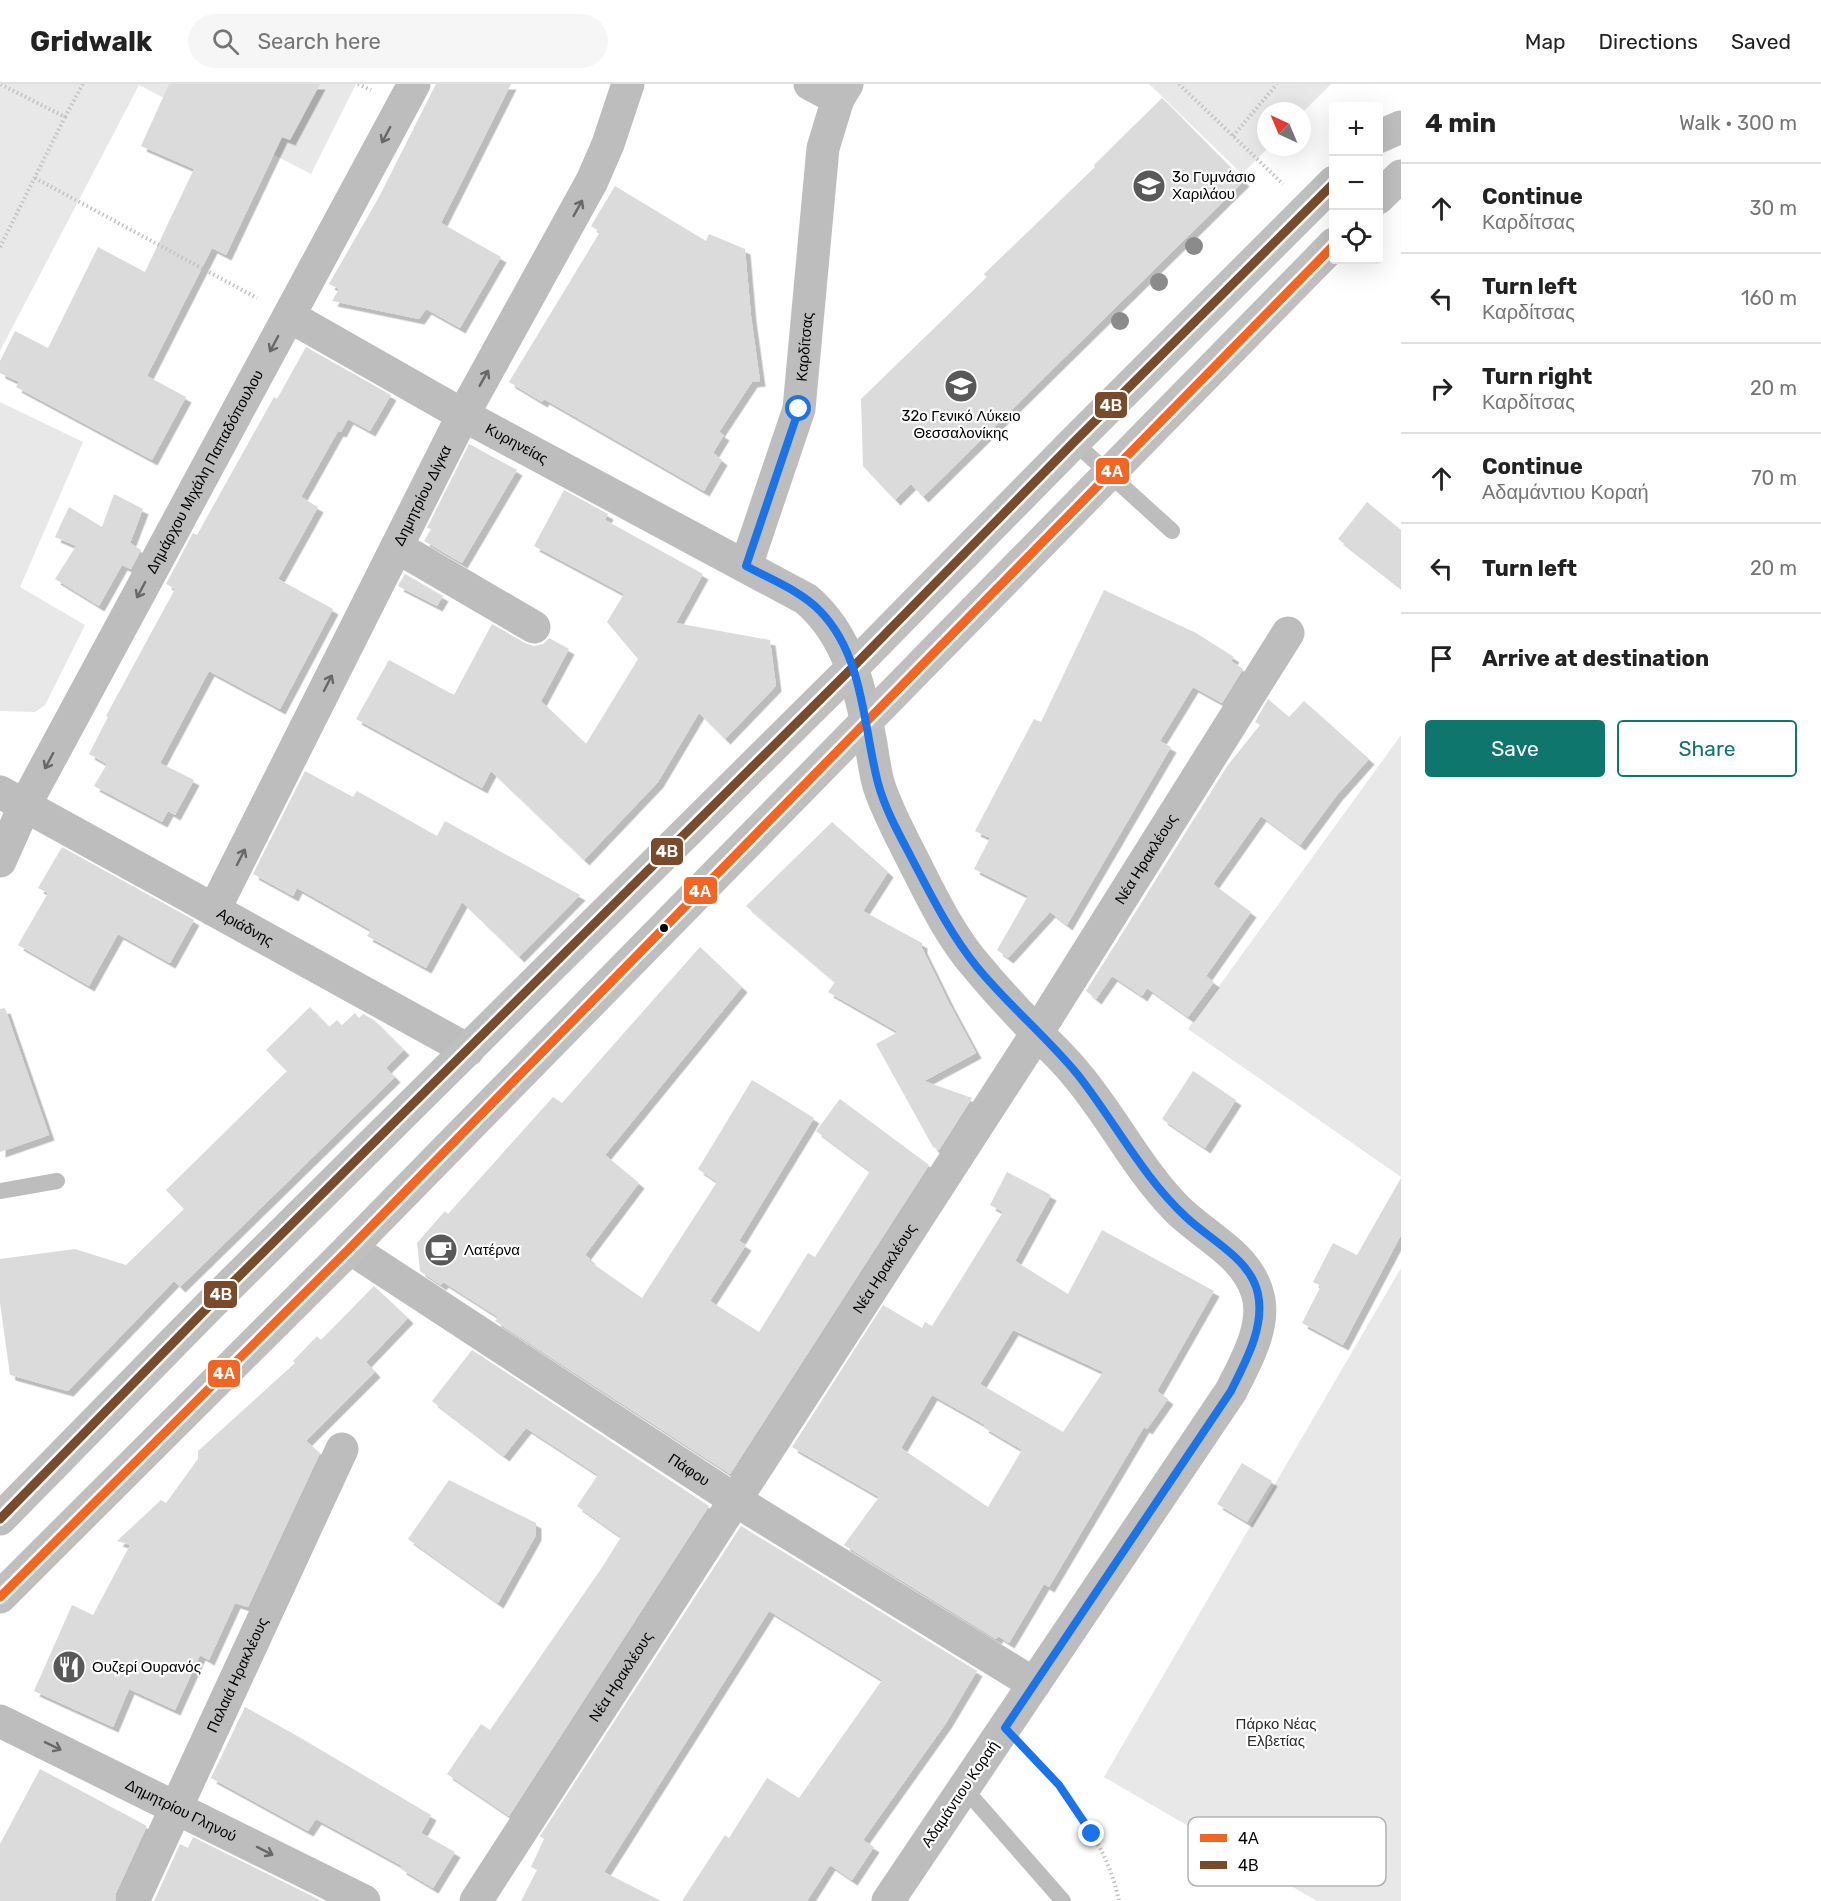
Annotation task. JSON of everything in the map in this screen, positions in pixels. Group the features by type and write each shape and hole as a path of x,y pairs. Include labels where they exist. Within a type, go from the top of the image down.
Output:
{"main road":[{"path":"1383,135 1401,127"},
{"path":"1383,193 1401,176"},
{"path":"0,1519 211,1304 852,669 1074,442 1329,187"},
{"path":"0,1597 350,1248 1329,249"}],"street":[{"name":"Δημάρχου Μιχάλη Παπαδόπουλου","path":"0,861 13,798 289,316 414,84"},
{"name":"Δημητρίου Δίγκα","path":"214,909 463,415 592,181 608,144 628,84"},
{"name":"Καρδίτσας","path":"746,566 799,409 823,148 831,89"},
{"name":"Κυρηνείας","path":"289,316 463,415 746,566"},
{"path":"397,547 534,627"},
{"path":"746,566 806,599 820,611 841,641 852,669 866,720 878,784 893,821 959,943 976,967 1037,1033"},
{"name":"Νέα Ηρακλέους","path":"476,1901 1037,1033 1288,633"},
{"name":"Αριάδνης","path":"13,798 468,1050"},
{"name":"Αδαμάντιου Κοραή","path":"888,1901 1214,1419 1240,1372 1259,1317 1258,1294 1249,1273 1237,1259 1175,1207 1147,1174 1077,1074 1037,1033"},
{"name":"Πάφου","path":"350,1248 735,1500 1034,1684"},
{"name":"Παλαιά Ηρακλέους","path":"133,1901 342,1449"},
{"name":"Δημητρίου Γληνού","path":"0,1720 364,1901"}],"lane":[{"path":"1074,442 1172,531"},
{"path":"0,1191 57,1181"},
{"path":"964,1788 1063,1901"}],"path":[{"path":"0,84 66,117"},
{"path":"0,246 82,84"},
{"path":"1179,84 1308,208"},
{"path":"1233,136 1277,84"},
{"path":"35,177 289,316"},
{"path":"1005,1728 1059,1785 1092,1834 1115,1881 1119,1901"}],"green space":[{"path":"0,84 356,84 311,174 139,85 0,351"},
{"path":"1149,84 1331,84 1311,104 1311,102 1257,102 1257,156 1260,156 1242,174"},
{"path":"0,402 83,442 20,587 85,625 45,705 35,712 0,711"},
{"path":"1401,735 1401,1177 1188,1029"},
{"name":"Πάρκο Νέας Ελβετίας","path":"1401,1268 1401,1901 1317,1901 1291,1886 1386,1886 1386,1817 1188,1817 1188,1826 1104,1777"}],"building":[{"path":"169,84 320,84 290,140 282,137 226,255 212,248 147,376 186,397 152,460 16,387 19,382 0,373 0,361 15,331 48,348 98,247 145,272 194,169 141,146"},
{"path":"436,84 511,84 441,223 501,257 460,328 426,309 419,319 332,301 339,289 329,284 379,197"},
{"path":"1162,98 1244,181 923,497 911,484 895,500 863,466 861,399 987,277 984,274 1095,167 1094,165"},
{"path":"615,186 706,241 709,234 745,249 760,381 752,382 719,432 724,435 713,453 722,460 704,491 544,399 542,402 509,382 600,232 591,226"},
{"path":"306,347 391,395 370,431 348,419 341,432 338,431 301,497 318,507 278,579 333,609 280,709 209,671 160,763 194,780 175,815 168,811 162,822 94,786 107,764 89,754 108,717 106,716 175,589 166,584 193,533 197,535 274,397 277,399"},
{"path":"469,444 517,470 462,563 424,541 431,529 427,528"},
{"path":"564,490 608,514 605,520 703,574 676,623 770,640 776,686 725,739 699,713 658,782 584,860 491,771 482,788 356,719 389,660 454,695 492,624 534,646 543,644 549,638 569,649 541,701 586,744 638,659 607,622 624,594 534,546"},
{"path":"114,494 143,509 130,543 141,550 131,569 122,565 99,606 55,579 76,546 55,537 69,507 102,527"},
{"path":"1367,502 1401,530 1401,588 1338,539"},
{"path":"405,574 443,596 437,606 398,586"},
{"path":"1104,590 1196,633 1234,657 1231,661 1243,669 1222,703 1193,687 1160,741 1171,747 1067,925 1050,912 1008,958 997,950 1028,896 974,869 990,838 975,831 1034,719 1041,722"},
{"path":"1268,699 1289,717 1304,701 1369,759 1337,795 1300,845 1261,816 1213,884 1251,912 1206,976 1214,982 1188,1017 1147,988 1142,996 1112,976 1096,999 1086,991 1228,765 1260,725 1255,722"},
{"path":"305,771 353,797 357,791 437,836 445,821 580,895 519,957 462,902 426,968 367,936 371,930 297,888 293,896 253,874"},
{"path":"832,822 888,872 863,911 922,943 922,948 949,1003 976,1053 924,1081 972,1098 939,1150 933,1147 876,1044 898,1032 828,992 835,982 746,906"},
{"path":"62,847 194,920 170,963 118,934 89,986 18,945 48,893 38,888"},
{"path":"700,947 742,987 605,1155 639,1183 585,1255 590,1259 589,1261 642,1298 717,1182 698,1169 752,1080 814,1118 739,1241 746,1245 710,1301 759,1332 808,1253 815,1257 870,1171 816,1131 840,1099 929,1165 730,1474 495,1321 498,1317 443,1282 441,1285 420,1271 417,1243 445,1211 448,1214 553,1097 562,1103"},
{"path":"310,1007 329,1027 337,1020 342,1025 355,1013 359,1018 363,1014 374,1020 404,1050 386,1068 395,1077 180,1287 174,1281 68,1391 10,1375 0,1303 0,1259 75,1249 126,1265 184,1209 166,1190 287,1071 266,1050"},
{"path":"5,1008 49,1135 0,1152 0,1009"},
{"path":"1193,1071 1236,1100 1205,1148 1162,1119"},
{"path":"1007,1172 1051,1195 1015,1261 1068,1294 1102,1230 1214,1291 1157,1391 1168,1399 1147,1429 1144,1427 1049,1587 1044,1584 1009,1643 998,1636 996,1639 844,1545 879,1497 792,1447 883,1305 922,1328 925,1322 932,1326 1003,1212 990,1205","holes":["1013,1330 1103,1372 1063,1432 980,1384","932,1395 985,1425 983,1427 1022,1450 988,1507 901,1448"]},
{"path":"1401,1178 1401,1235 1343,1345 1302,1323 1321,1286 1313,1282 1333,1243 1357,1255"},
{"path":"374,1286 408,1318 366,1362 375,1372 306,1441 320,1453 248,1607 235,1603 209,1660 200,1655 175,1710 129,1689 113,1727 34,1691 72,1605 93,1615 130,1545 117,1541 161,1500 166,1503 198,1459 198,1451 295,1363 293,1361 317,1336 321,1340"},
{"path":"472,1350 709,1506 509,1816 447,1774 481,1724 490,1730 621,1537 577,1506 598,1475 526,1428 504,1456 432,1401"},
{"path":"1242,1463 1272,1481 1247,1522 1217,1504"},
{"path":"449,1480 536,1523 536,1535 498,1603 408,1539"},
{"path":"741,1526 977,1671 946,1723 863,1840 874,1847 852,1880 830,1865 807,1901 682,1901 725,1835 729,1838 767,1778 799,1798 882,1680 769,1611 604,1872 661,1901 521,1901 537,1870 531,1867 544,1839 540,1836"},
{"path":"245,1707 431,1815 421,1833 455,1852 433,1888 401,1869 402,1866 316,1819 308,1831 211,1778"},
{"path":"40,1769 147,1826 116,1893 115,1901 0,1901 0,1844"},
{"path":"193,1837 322,1901 154,1901 180,1844 188,1848"}],"transit line":[{"name":"4Β","path":"0,1519 211,1304 852,668 1074,442 1329,188"},
{"name":"4Α","path":"0,1597 350,1248 1329,250"}],"place":[{"name":"3ο Γυμνάσιο Χαριλάου","path":"1149,186"},
{"name":"32ο Γενικό Λύκειο Θεσσαλονίκης","path":"961,386"},
{"name":"Λατέρνα","path":"441,1250"},
{"name":"Ουζερί Ουρανός","path":"69,1667"}],"route":[{"path":"799,409 746,566 806,599 820,611 841,641 859,690 878,784 893,821 959,943 976,967 1077,1074 1147,1174 1175,1207 1237,1259 1249,1273 1258,1294 1259,1317 1255,1334 1231,1391 1005,1728 1059,1785 1092,1834"}]}
